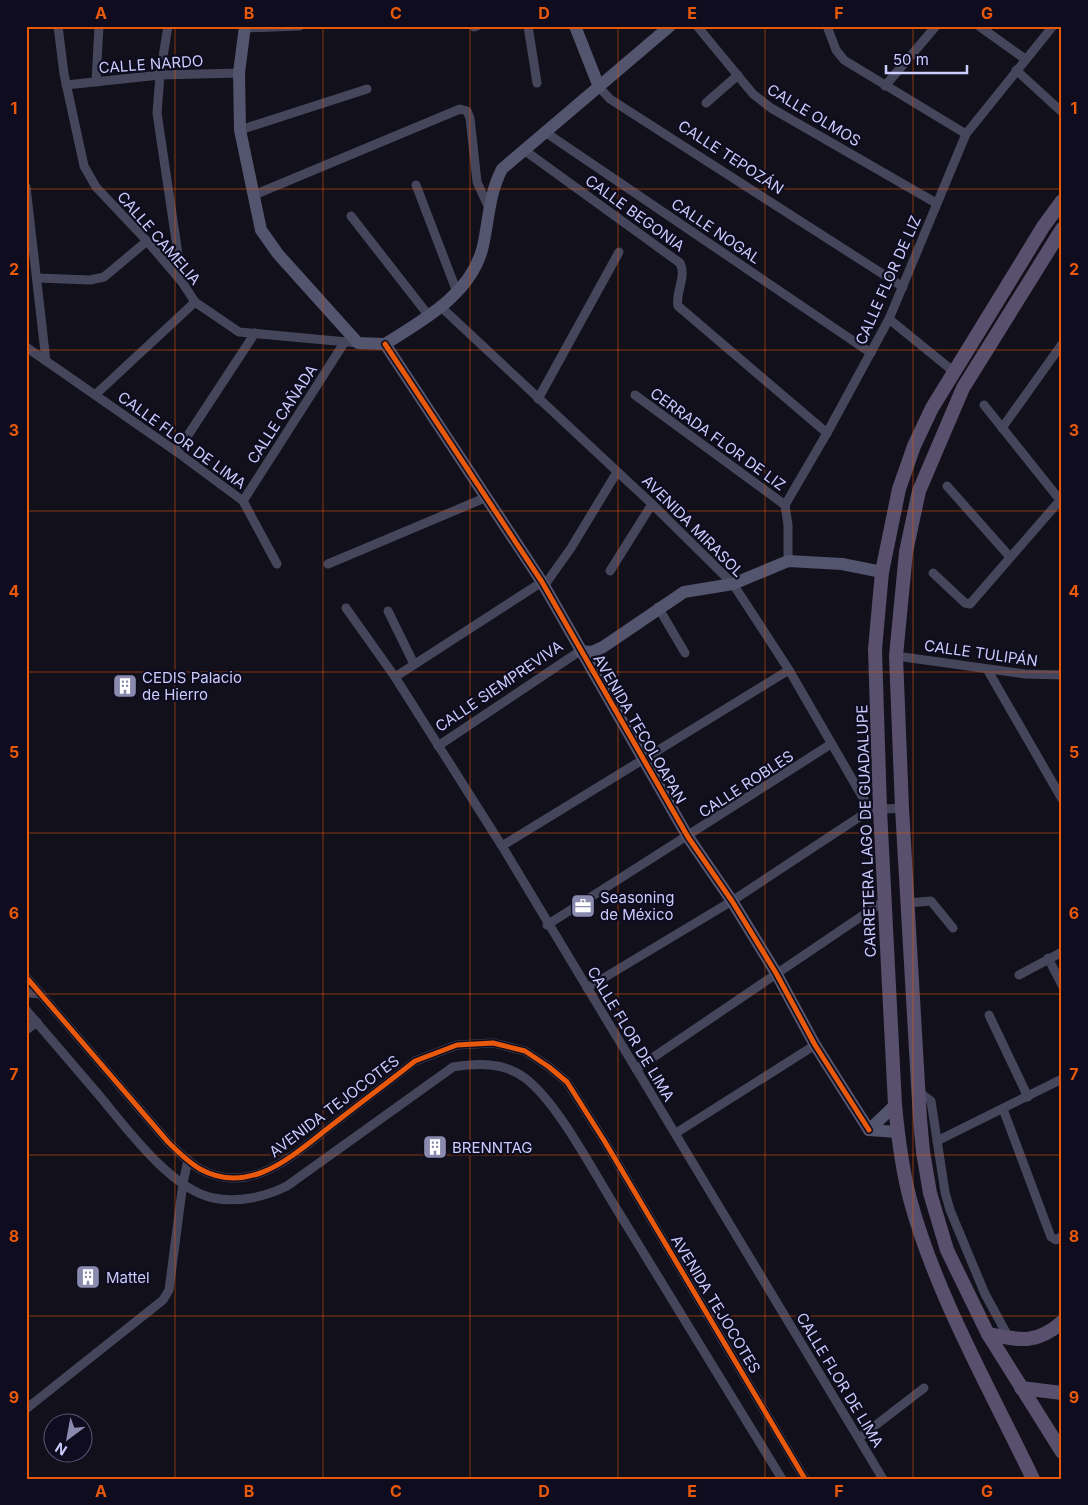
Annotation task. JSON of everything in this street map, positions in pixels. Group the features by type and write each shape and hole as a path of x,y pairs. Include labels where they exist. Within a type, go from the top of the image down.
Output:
{"main road":[{"name":"CARRETERA LAGO DE GUADALUPE","path":"1033,1479 942,1288 910,1198 897,1132 884,901 875,810 875,649 882,572 899,489 914,446 953,371 1043,227 1062,201"},
{"path":"1062,229 963,388 919,491 906,552 896,656 902,808 923,1152 939,1227 947,1250 988,1334 1062,1452"},
{"path":"988,1334 1009,1338 1034,1339 1052,1331 1062,1322"},
{"path":"1021,1388 1062,1393"}],"street":[{"name":"CALLE CAMELIA","path":"58,26 66,85 84,166 96,187 147,241 182,282 195,302 232,330 239,332 358,343"},
{"path":"96,82 99,26"},
{"path":"168,26 160,75 157,112 182,282"},
{"path":"300,26 245,27 239,73 240,130 261,230 278,254 358,343 385,344 441,307 457,292 476,266 482,247 493,187 502,169 666,28"},
{"path":"528,26 537,83"},
{"name":"CALLE TEPOZÁN","path":"574,26 599,87 610,100 903,287"},
{"name":"CALLE OLMOS","path":"697,26 753,94 771,108 936,203"},
{"path":"827,26 836,50 844,60 966,134"},
{"path":"885,86 936,26"},
{"path":"978,26 1025,59"},
{"name":"CALLE FLOR DE LIZ","path":"785,505 827,433 889,319 966,134 1053,26"},
{"path":"1016,70 1062,112"},
{"name":"CALLE NARDO","path":"66,85 160,75 239,73"},
{"path":"706,103 738,75"},
{"path":"240,130 367,89"},
{"path":"254,195 460,109 467,111 470,118 477,182 488,206"},
{"name":"CALLE NOGAL","path":"545,132 871,352"},
{"name":"CALLE BEGONIA","path":"524,150 680,263 683,272 677,300 678,306 827,433"},
{"path":"416,184 457,292"},
{"path":"26,187 38,278 46,361"},
{"path":"351,216 429,316"},
{"path":"38,278 90,280 104,277 147,241"},
{"path":"538,399 619,252"},
{"path":"95,395 195,302"},
{"name":"AVENIDA MIRASOL","path":"441,307 652,504 732,584 789,670 831,744 875,810"},
{"path":"889,319 953,371"},
{"path":"177,452 255,333"},
{"name":"CALLE CAÑADA","path":"242,501 344,343"},
{"name":"AVENIDA TECOLOAPAN","path":"385,344 543,584 688,837 732,901 776,973 815,1045 869,1130"},
{"path":"1002,428 1062,344"},
{"name":"CALLE FLOR DE LIMA","path":"26,347 177,452 242,501 277,564"},
{"name":"CERRADA FLOR DE LIZ","path":"635,395 785,505"},
{"path":"933,573 965,603 970,604 1061,499 984,405"},
{"path":"395,677 543,584 571,548 617,472"},
{"path":"947,486 1010,557"},
{"path":"328,564 487,497"},
{"path":"610,571 652,504"},
{"path":"785,505 788,525 788,561"},
{"name":"CALLE SIEMPREVIVA","path":"438,746 580,651 592,652 603,647 658,607 684,592 732,584 788,561 842,564 882,572"},
{"path":"658,607 685,653"},
{"name":"CALLE FLOR DE LIMA","path":"346,608 395,677 502,846 883,1479"},
{"path":"388,611 414,664"},
{"name":"CALLE TULIPÁN","path":"896,656 1025,674 1062,675"},
{"path":"987,669 1062,799"},
{"path":"502,846 789,670"},
{"name":"CALLE ROBLES","path":"548,925 831,744"},
{"path":"587,988 732,901 875,810 902,808"},
{"path":"636,1069 884,901"},
{"path":"908,903 931,901 953,928"},
{"path":"1018,975 1051,962 1062,952"},
{"path":"1051,962 1062,985"},
{"name":"AVENIDA TEJOCOTES","path":"26,977 168,1142 202,1170 217,1175 252,1176 268,1171 284,1162 415,1061 458,1045 476,1043 493,1042 525,1051 567,1082 605,1142 805,1479"},
{"path":"26,993 41,994"},
{"path":"26,1010 152,1158 182,1183 212,1198 254,1198 271,1194 287,1186 453,1067 474,1063 511,1069 525,1078 544,1096 584,1156 782,1479"},
{"path":"989,1015 1028,1096"},
{"path":"26,1030 37,1022"},
{"path":"676,1133 815,1045"},
{"path":"937,1141 1062,1079"},
{"path":"919,1096 923,1095 931,1101 945,1192 950,1210 985,1294 1009,1338"},
{"path":"869,1130 895,1105"},
{"path":"1003,1109 1051,1237 1056,1240 1062,1236"},
{"path":"869,1130 897,1132"},
{"path":"26,1408 163,1300 169,1290 182,1183 188,1160"},
{"path":"859,1438 924,1388"}],"cycle path":[{"path":"385,344 542,582 688,837 732,901 776,973 815,1045 869,1130"},
{"path":"26,977 168,1142 183,1157 200,1169 218,1176 235,1178 252,1176 284,1161 415,1061 457,1045 493,1043 525,1051 567,1082 605,1142 805,1479"}],"place":[{"name":"CEDIS Palacio de Hierro","path":"125,686"},
{"name":"Seasoning de México","path":"583,906"},
{"name":"BRENNTAG","path":"435,1147"},
{"name":"Mattel","path":"88,1277"}]}
